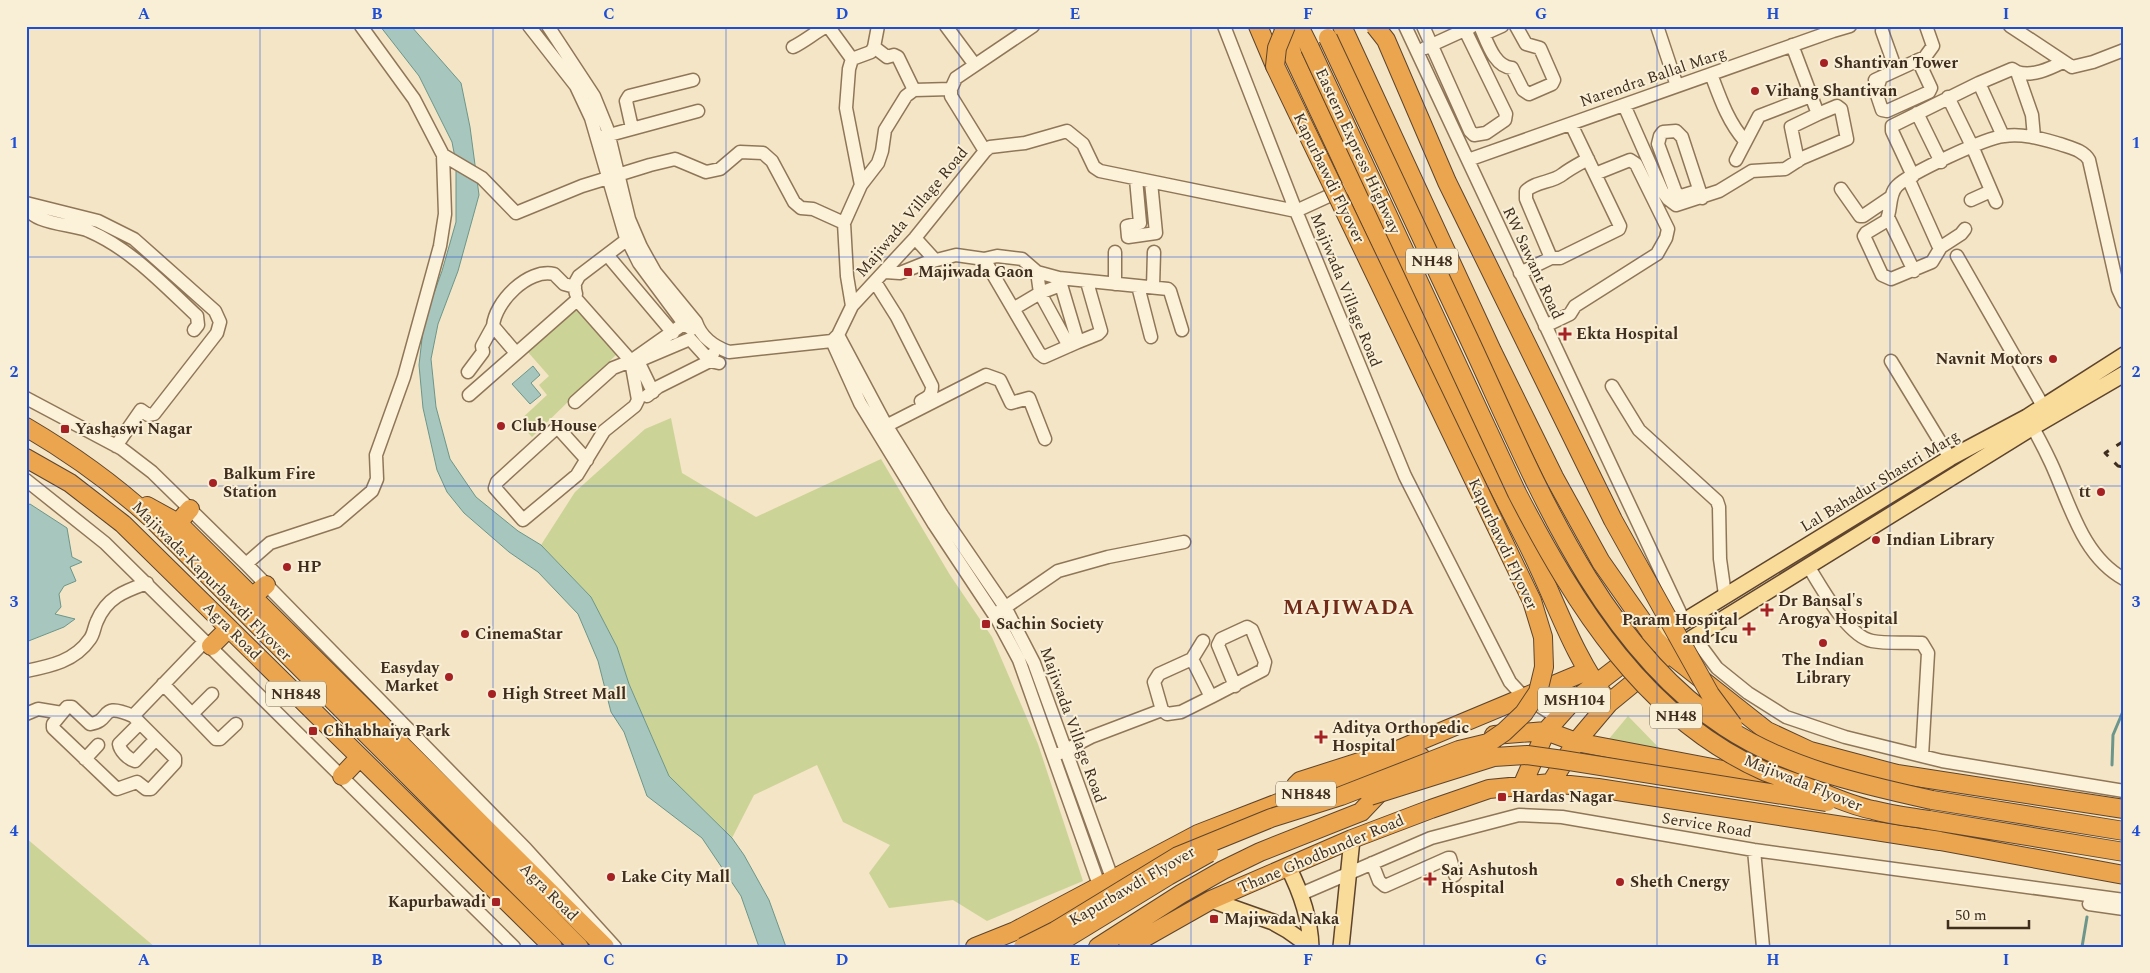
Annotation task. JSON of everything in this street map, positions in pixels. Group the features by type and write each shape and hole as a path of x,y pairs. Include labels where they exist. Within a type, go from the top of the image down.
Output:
{"highway":[{"name":"Kapurbawdi Flyover","path":"1023,947 1055,931 1178,856 1198,846 1271,818 1341,796 1459,750 1488,742 1504,732 1524,714 1538,692 1544,667 1543,637 1532,601 1275,66 1258,26"},
{"path":"1275,66 1277,48 1285,26"},
{"path":"1285,26 1293,56 1354,184 1510,494 1532,554 1574,648 1591,678 1609,703"},
{"name":"Eastern Express Highway","path":"1299,26 1510,494"},
{"path":"1342,26 1492,351 1551,470 1601,562 1655,639 1669,653 1767,731 1810,751 1898,774 2124,809"},
{"path":"1375,26 1390,47 1447,182 1613,520 1710,694 1729,721 1745,738"},
{"name":"Eastern Express Highway","path":"1325,32 1536,484"},
{"name":"NH848","path":"26,427 83,462 121,491"},
{"name":"Agra Road","path":"26,458 70,483 123,524 553,947"},
{"path":"1510,494 1551,470"},
{"name":"Majiwada Flyover","path":"1536,484 1585,573 1636,648 1675,687 1725,727 1770,753 1825,773 1932,800 2124,831"},
{"name":"Agra Road","path":"121,491 178,524 252,597 358,690 605,947"},
{"name":"Majiwada-Kapurbawdi Flyover","path":"121,491 153,520 514,884 579,947"},
{"name":"Majiwada Flyover","path":"1510,494 1594,624 1628,668 1662,703 1708,739 1766,772 1872,810 2124,852"},
{"path":"178,524 190,510"},
{"path":"252,597 266,585"},
{"path":"208,644 229,628"},
{"name":"MSH104","path":"1522,786 1552,724 1591,678 1655,639"},
{"path":"1551,783 1576,742 1609,703 1669,653"},
{"path":"1292,799 1296,785 1304,779 1400,749 1526,696 1591,678"},
{"path":"1552,724 1576,742 1770,779"},
{"name":"NH848","path":"975,947 1015,931 1198,834 1237,818 1462,744 1552,724"},
{"path":"1763,813 1770,779 1781,763 1794,755 1810,751"},
{"name":"Kapurbawdi Flyover","path":"1052,947 1168,876 1214,851 1269,828 1494,757 1526,755 1872,810"},
{"path":"342,776 360,758"},
{"name":"Thane Ghodbunder Road","path":"1128,947 1211,900 1352,839 1431,808 1489,789 1551,783 1598,788 1940,841 2124,875"},
{"path":"1098,947 1181,894 1230,866 1260,852 1361,812 1379,793"}],"main road":[{"name":"Lal Bahadur Shastri Marg","path":"1669,653 1808,566 2030,422 2044,406 2124,355"},
{"name":"Lal Bahadur Shastri Marg","path":"1655,639 1950,458 2030,422 2124,374"},
{"path":"1341,947 1352,839"},
{"path":"1288,867 1301,894 1310,933 1311,947"},
{"path":"1211,900 1273,922 1311,947"}],"street":[{"path":"361,26 414,99 447,156 482,178 516,213 582,186 675,159 706,172 720,169 740,152 763,153 772,161 794,202 801,208 813,209 844,222 861,185 878,164 885,130 906,96 914,90 950,89"},
{"path":"529,26 576,86 591,118 603,136"},
{"path":"548,26 587,83 639,264 652,275 688,321 689,328 699,331 717,347 729,352 835,338"},
{"path":"793,47 811,38 813,33 827,26 852,59"},
{"path":"852,59 871,52 874,47 878,26"},
{"path":"946,26 976,65"},
{"path":"985,151 951,96 950,89 956,78 1033,26"},
{"path":"1224,26 1296,211 1354,184"},
{"name":"RW Sawant Road","path":"1405,26 1684,621"},
{"path":"1416,52 1431,45 1469,27 1506,114 1506,120 1486,132 1474,135 1470,131 1431,45 1423,26"},
{"path":"1502,26 1482,30 1499,64 1505,68 1512,68 1523,90 1529,94 1552,84 1554,80 1540,48 1526,44 1516,26"},
{"path":"1657,26 1677,86"},
{"name":"Narendra Ballal Marg","path":"1468,160 1850,26"},
{"path":"1918,60 1931,88 1929,92 1887,111 1882,110 1876,92 1876,79 1918,60 1925,57 1938,43 1926,26"},
{"path":"2010,26 2072,67 2093,62 2124,50"},
{"path":"1881,38 1896,70"},
{"path":"1792,45 1818,114"},
{"path":"874,47 887,56 894,55 898,57 914,90"},
{"path":"852,59 849,69 846,108 861,185"},
{"path":"1941,247 1938,245 1892,131 1892,126 1948,97 2012,69 2026,75 2051,68 2063,62"},
{"path":"2018,72 2032,115 2034,138"},
{"path":"1711,74 1727,115 1736,131 1745,141"},
{"path":"632,128 626,101 629,96 693,80"},
{"path":"1979,83 2003,136"},
{"path":"1736,160 1759,116 1811,96"},
{"path":"1948,97 1972,146 1985,193"},
{"path":"1624,105 1662,191 1668,200 1676,205 1701,194"},
{"path":"1701,194 1682,137 1676,131 1664,132 1660,136 1658,144 1676,193 1681,196 1701,194 1719,191 1752,171 1786,169 1798,161 1847,139 1841,109 1837,106 1791,127 1798,161"},
{"path":"603,136 698,111"},
{"path":"1918,113 1941,162"},
{"path":"1520,273 1551,258 1560,258 1619,229 1620,226 1571,124"},
{"name":"Majiwada Village Road","path":"1105,882 1060,753 1034,663 1022,652 1005,607 882,425 835,338 852,306 915,238 990,147 1025,143 1067,131 1083,144 1094,167 1100,171 1136,179 1153,187 1296,211 1405,476 1506,676 1552,724"},
{"path":"1965,229 1961,234 1941,247 1932,262 1891,279 1882,275 1864,236 1866,232 1886,221 1891,197 1896,186 1972,146 2003,136 2022,135 2080,151 2089,160 2118,289 2124,302"},
{"path":"246,564 270,543 337,521 372,491 377,478 376,455 404,377 440,246 445,214 447,156"},
{"path":"1551,258 1526,199 1526,191 1540,182 1563,174 1588,159"},
{"path":"1545,326 1570,314 1576,306 1657,254 1666,238 1668,229 1636,164 1630,160 1595,174"},
{"path":"1136,179 1140,223 1127,226 1128,237 1156,233 1153,187"},
{"path":"1138,193 1153,187"},
{"path":"1153,187 1159,226"},
{"path":"1841,189 1860,216 1863,216 1891,197"},
{"path":"116,446 143,406 148,415 154,414 217,333 220,322 215,311 134,239 98,221 27,203 27,210 31,215 54,223 88,230 123,249 197,316 198,325 194,330"},
{"path":"1888,217 1914,271"},
{"name":"Majiwada Village Road","path":"844,222 847,276 852,306"},
{"path":"631,236 608,256 579,276 575,286 577,300 631,362 638,400"},
{"path":"915,238 935,260"},
{"path":"1115,252 1116,284"},
{"path":"1153,287 1154,252"},
{"path":"885,272 900,272 956,255 984,259 997,256 1022,259 1037,272 1060,282 1168,288 1182,330"},
{"path":"608,256 670,335 690,339 714,362"},
{"path":"1956,256 2044,406"},
{"path":"984,259 1039,353 1044,356 1098,334 1101,331 1087,282"},
{"path":"1037,272 1040,293 1073,344"},
{"path":"468,372 483,352 482,346 493,326 494,316 500,304 525,280 549,273 554,274 564,284 575,286"},
{"path":"875,282 897,317 932,386 932,393 929,398 882,425"},
{"path":"1060,282 1073,344"},
{"path":"1018,306 1060,282"},
{"path":"1138,286 1151,337"},
{"path":"469,396 577,300"},
{"path":"653,392 638,361 688,321"},
{"path":"493,326 516,354"},
{"path":"575,402 613,368 631,362 670,335"},
{"path":"714,362 717,347"},
{"path":"1891,361 1950,458"},
{"path":"586,460 559,429 554,430 497,482 495,488 523,520 577,475 604,431 635,406 638,400 658,387 714,362"},
{"path":"882,425 986,375 1000,380 1011,403 1029,398 1045,438"},
{"path":"1612,386 1639,430 1717,501 1719,507 1720,559 1725,595"},
{"path":"26,398 116,446 152,472 266,585 358,690 526,849 615,947"},
{"path":"2030,422 2052,464 2070,509 2084,537 2099,560 2124,579"},
{"path":"882,425 934,524 994,614 1022,652"},
{"path":"44,468 26,479 81,522 147,583 514,947"},
{"path":"994,614 1058,571 1108,556 1184,542"},
{"path":"1808,566 1840,613 1854,631 1862,637 1871,641 1922,643 1928,653 1922,756"},
{"path":"26,672 65,662 76,654 91,638 97,621 112,598 122,592 147,583"},
{"path":"1203,641 1192,659 1159,674 1154,682 1162,710 1167,714 1181,712 1235,686 1263,670 1265,662 1252,630 1247,627 1222,639 1218,645 1235,686"},
{"path":"1694,637 1717,668 1748,694 1786,717 1845,737 1922,756 2124,791"},
{"path":"156,739 135,761 131,760 120,748 119,744 163,684 208,644"},
{"path":"1192,659 1211,697"},
{"path":"163,684 216,739 220,739 236,724"},
{"path":"192,714 212,694"},
{"path":"67,707 72,707 90,724 95,723 116,708 136,720 175,758 175,763 151,790 146,789 137,782 117,790 53,728 53,724 67,707"},
{"path":"26,714 38,709 62,713"},
{"path":"1060,753 1091,737 1162,710"},
{"path":"85,759 98,744"},
{"name":"Service Road","path":"1301,894 1432,838 1519,816 1562,817 1754,850 1923,871 2066,894 2124,900"},
{"path":"1754,850 1763,947"},
{"path":"1372,863 1379,881 1385,886 1448,858 1450,858 1455,875"},
{"name":"Service Road","path":"2066,894 2078,902 2124,909"}],"green space":[{"path":"579,308 618,353 532,437 518,422 547,395 539,385 549,376 527,351"},
{"path":"671,418 682,473 756,517 881,459 950,575 992,637 1038,744 1083,881 987,921 953,900 889,908 869,873 890,845 843,822 817,765 754,795 732,838 669,776 629,684 617,647 591,597 541,545 575,492 645,429"},
{"path":"1628,716 1661,750 1608,740"},
{"path":"26,838 155,947 26,947"}],"water":[{"path":"380,26 411,26 461,83 470,127 479,195 458,271 438,324 431,359 436,407 450,459 476,497 518,531 541,545 591,597 617,647 629,684 669,776 732,838 744,855 769,900 786,947 759,947 741,896 702,838 647,796 624,732 611,712 598,661 578,614 538,572 509,552 464,513 447,492 437,470 423,408 419,365 424,321 442,271 456,222 456,163 452,142 419,76"},
{"path":"533,366 540,375 531,383 541,395 530,404 512,384"},
{"path":"30,504 67,528 72,557 82,562 70,567 76,581 64,586 59,594 61,607 55,614 75,619 64,627 26,642 26,506"}],"waterway":[{"path":"2112,765 2113,735 2124,709"},
{"path":"2082,947 2087,917"}],"railway":[{"path":"2124,441 2105,453 2118,466 2124,467"}],"place":[{"name":"Shantivan Tower","path":"1824,63"},
{"name":"Vihang Shantivan","path":"1755,91"},
{"name":"Majiwada Gaon","path":"908,272"},
{"name":"Ekta Hospital","path":"1565,334"},
{"name":"Navnit Motors","path":"2053,359"},
{"name":"Club House","path":"501,426"},
{"name":"Yashaswi Nagar","path":"65,429"},
{"name":"Balkum Fire Station","path":"213,483"},
{"name":"tt","path":"2101,492"},
{"name":"Indian Library","path":"1876,540"},
{"name":"HP","path":"287,567"},
{"name":"Dr Bansal's Arogya Hospital","path":"1767,610"},
{"name":"Sachin Society","path":"986,624"},
{"name":"Param Hospital and Icu","path":"1749,629"},
{"name":"CinemaStar","path":"465,634"},
{"name":"The Indian Library","path":"1823,643"},
{"name":"Easyday Market","path":"449,677"},
{"name":"High Street Mall","path":"492,694"},
{"name":"Chhabhaiya Park","path":"313,731"},
{"name":"Aditya Orthopedic Hospital","path":"1321,737"},
{"name":"Hardas Nagar","path":"1502,797"},
{"name":"Lake City Mall","path":"611,877"},
{"name":"Sai Ashutosh Hospital","path":"1430,879"},
{"name":"Sheth Cnergy","path":"1620,882"},
{"name":"Kapurbawadi","path":"496,902"},
{"name":"Majiwada Naka","path":"1214,919"}],"district":[{"name":"MAJIWADA","path":"1349,608"}]}
